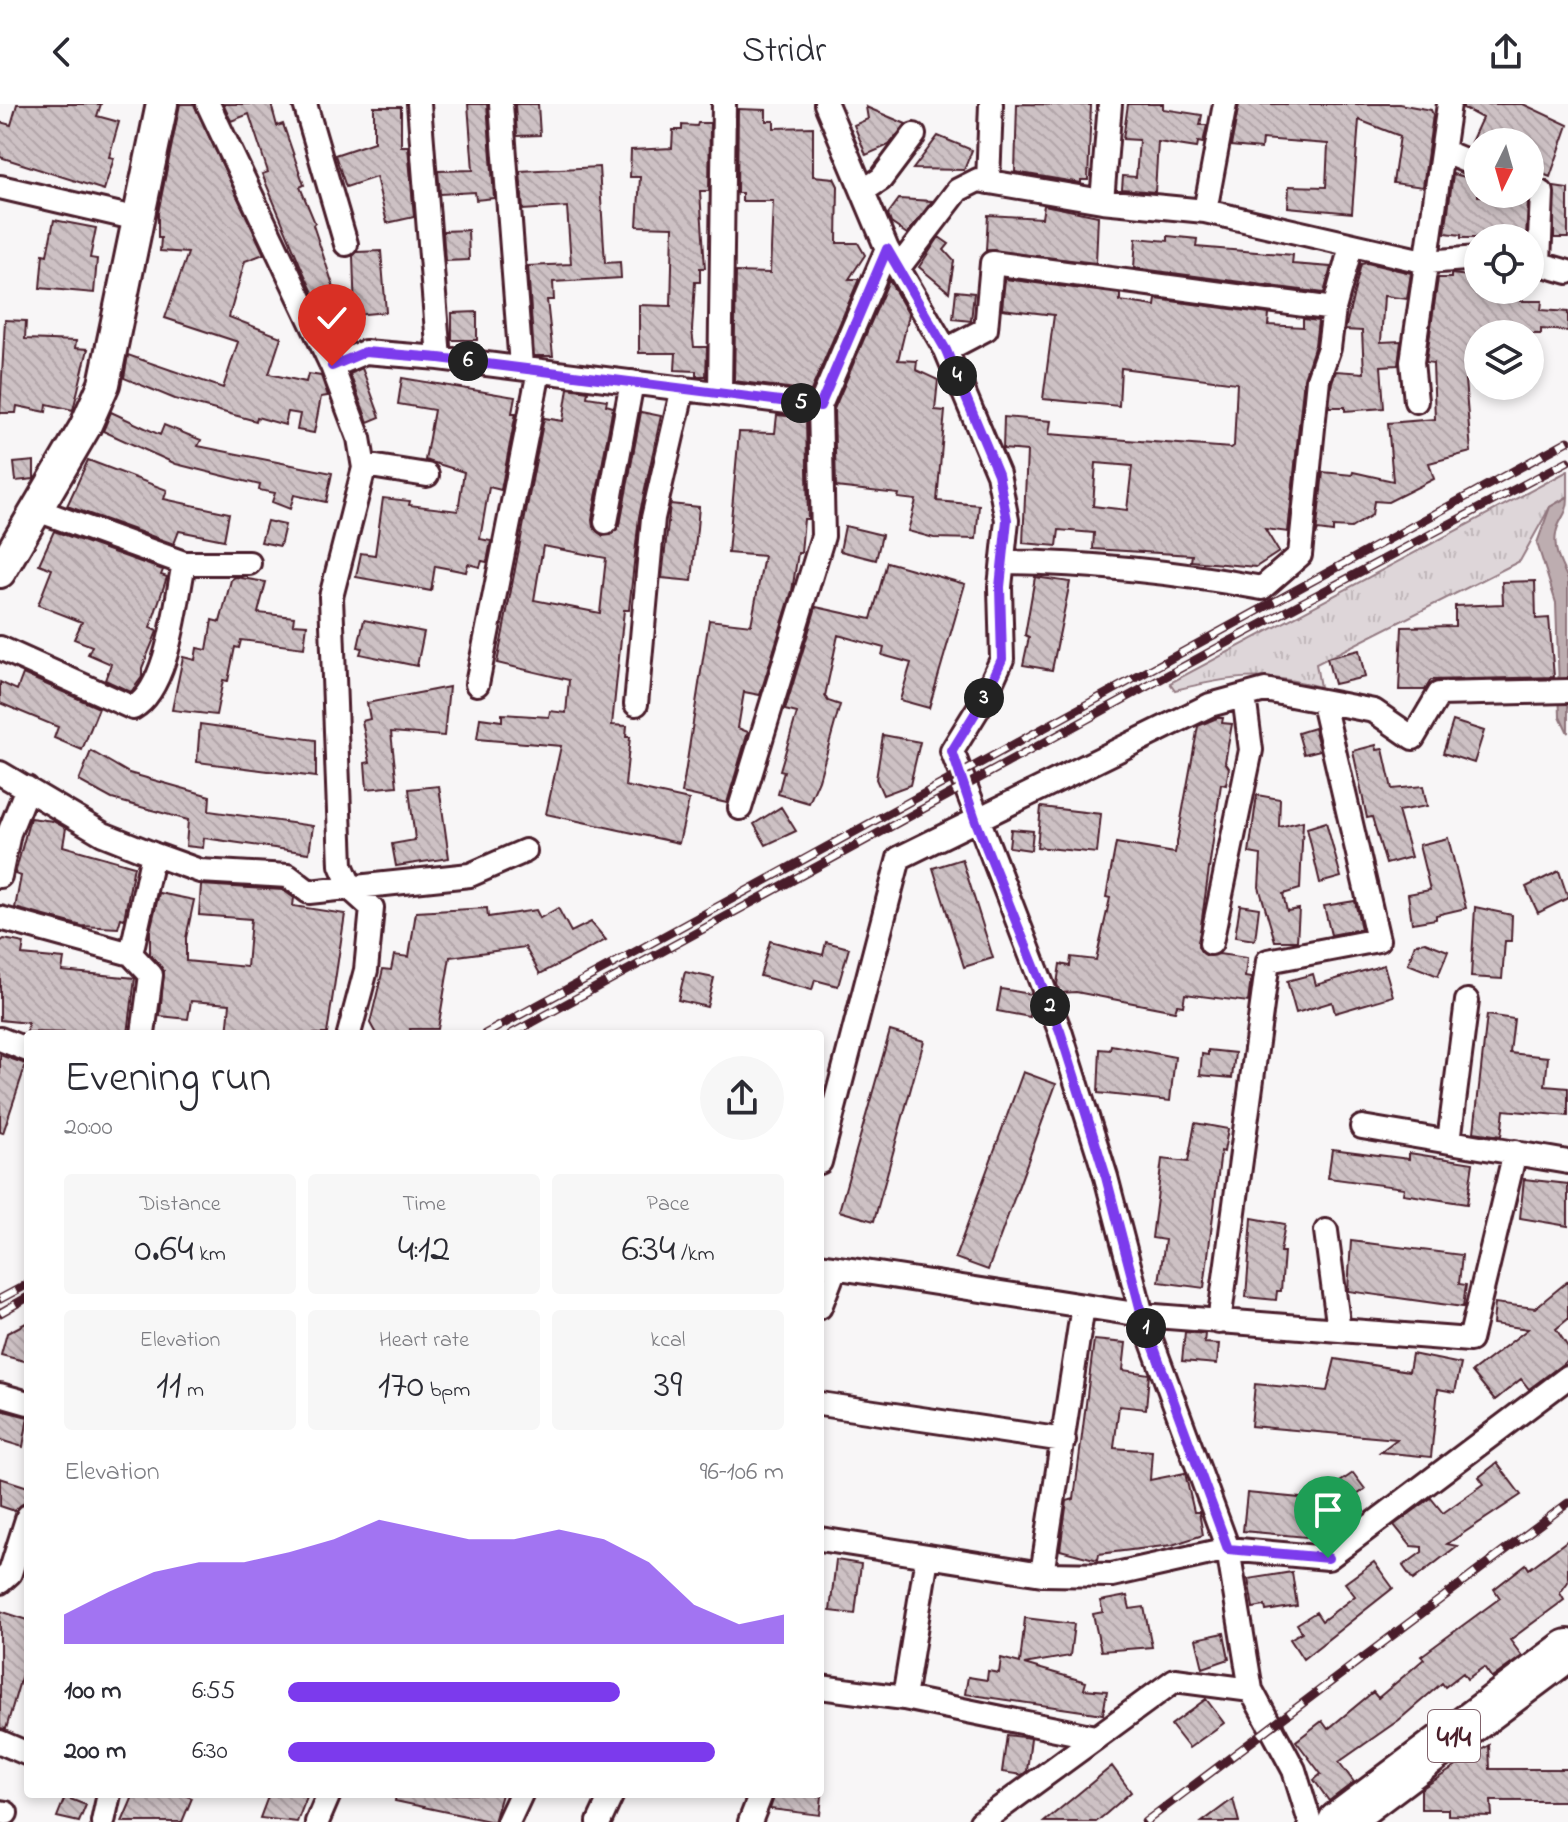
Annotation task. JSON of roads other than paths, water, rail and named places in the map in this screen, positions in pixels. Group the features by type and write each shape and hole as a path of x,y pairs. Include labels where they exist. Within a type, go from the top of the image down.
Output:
{"highway":[{"name":"414","path":"1339,1822 1568,1650"}],"street":[{"path":"0,572 85,427 104,384 162,104"},
{"path":"208,104 332,366 359,438 364,465 331,597 341,865 352,890 372,908 366,970 350,1030"},
{"path":"305,104 346,244"},
{"path":"419,104 439,358"},
{"path":"477,684 530,369 501,104"},
{"path":"720,391 724,104"},
{"path":"826,104 894,257 946,350 998,474 1007,520 1000,587 1002,659 984,699 952,751 976,822 1060,1031 1106,1177 1142,1315 1228,1549 1251,1690 1294,1770 1310,1822"},
{"path":"988,182 991,104"},
{"path":"1102,201 1110,104"},
{"path":"1205,211 1225,104"},
{"path":"1416,401 1412,362 1445,152 1449,104"},
{"path":"863,191 881,179 914,135"},
{"path":"1445,152 1464,160"},
{"path":"740,808 823,536 820,406 894,257 958,190 978,180 1102,201 1205,211 1427,262 1464,259"},
{"path":"0,187 138,219"},
{"path":"1004,562 1166,570 1262,588 1300,555 1318,379 1329,348 1334,309 1351,246"},
{"path":"946,350 986,329 992,263 1334,309"},
{"path":"1544,265 1568,272"},
{"path":"332,366 365,352 439,358 820,406"},
{"path":"606,522 632,382"},
{"path":"636,704 653,518 683,388"},
{"path":"364,465 427,475"},
{"path":"37,510 184,563 249,563"},
{"path":"0,648 133,708 145,701 165,655 184,563"},
{"path":"824,1147 899,858 1197,711 1265,690 1374,711 1413,738 1439,694 1568,691"},
{"path":"1211,943 1251,750 1244,696"},
{"path":"1219,1322 1268,961 1378,940 1323,703"},
{"path":"0,773 103,834 153,854 200,871 288,876 309,892 352,890 470,875 525,851"},
{"path":"0,876 9,833 27,788"},
{"path":"131,954 153,854"},
{"path":"0,918 131,954 151,975 144,1030"},
{"path":"1449,1141 1467,1001"},
{"path":"0,1039 24,1048"},
{"path":"1362,1127 1568,1162"},
{"path":"827,1266 1142,1315 1470,1340 1515,1152"},
{"path":"1326,1231 1339,1330"},
{"path":"1042,1574 1083,1306"},
{"path":"824,1540 1042,1574 1112,1575 1228,1549 1328,1558 1568,1377"},
{"path":"0,1395 24,1402"},
{"path":"824,1405 1064,1440"},
{"path":"0,1582 10,1573 24,1529"},
{"path":"904,1698 927,1557"},
{"path":"981,1822 1175,1680 1251,1690"},
{"path":"824,1688 904,1698 1095,1737"},
{"path":"0,1742 24,1752"},
{"path":"103,1822 108,1798"},
{"path":"317,1822 327,1798"},
{"path":"508,1822 519,1798"},
{"path":"599,1822 610,1798"},
{"path":"758,1822 750,1822 759,1798"}],"railway":[{"path":"492,1030 1568,441"},
{"path":"518,1030 1221,646 1568,461"},
{"path":"0,1299 24,1286"},
{"path":"0,1313 24,1299"},
{"path":"1145,1822 1568,1503"}]}
